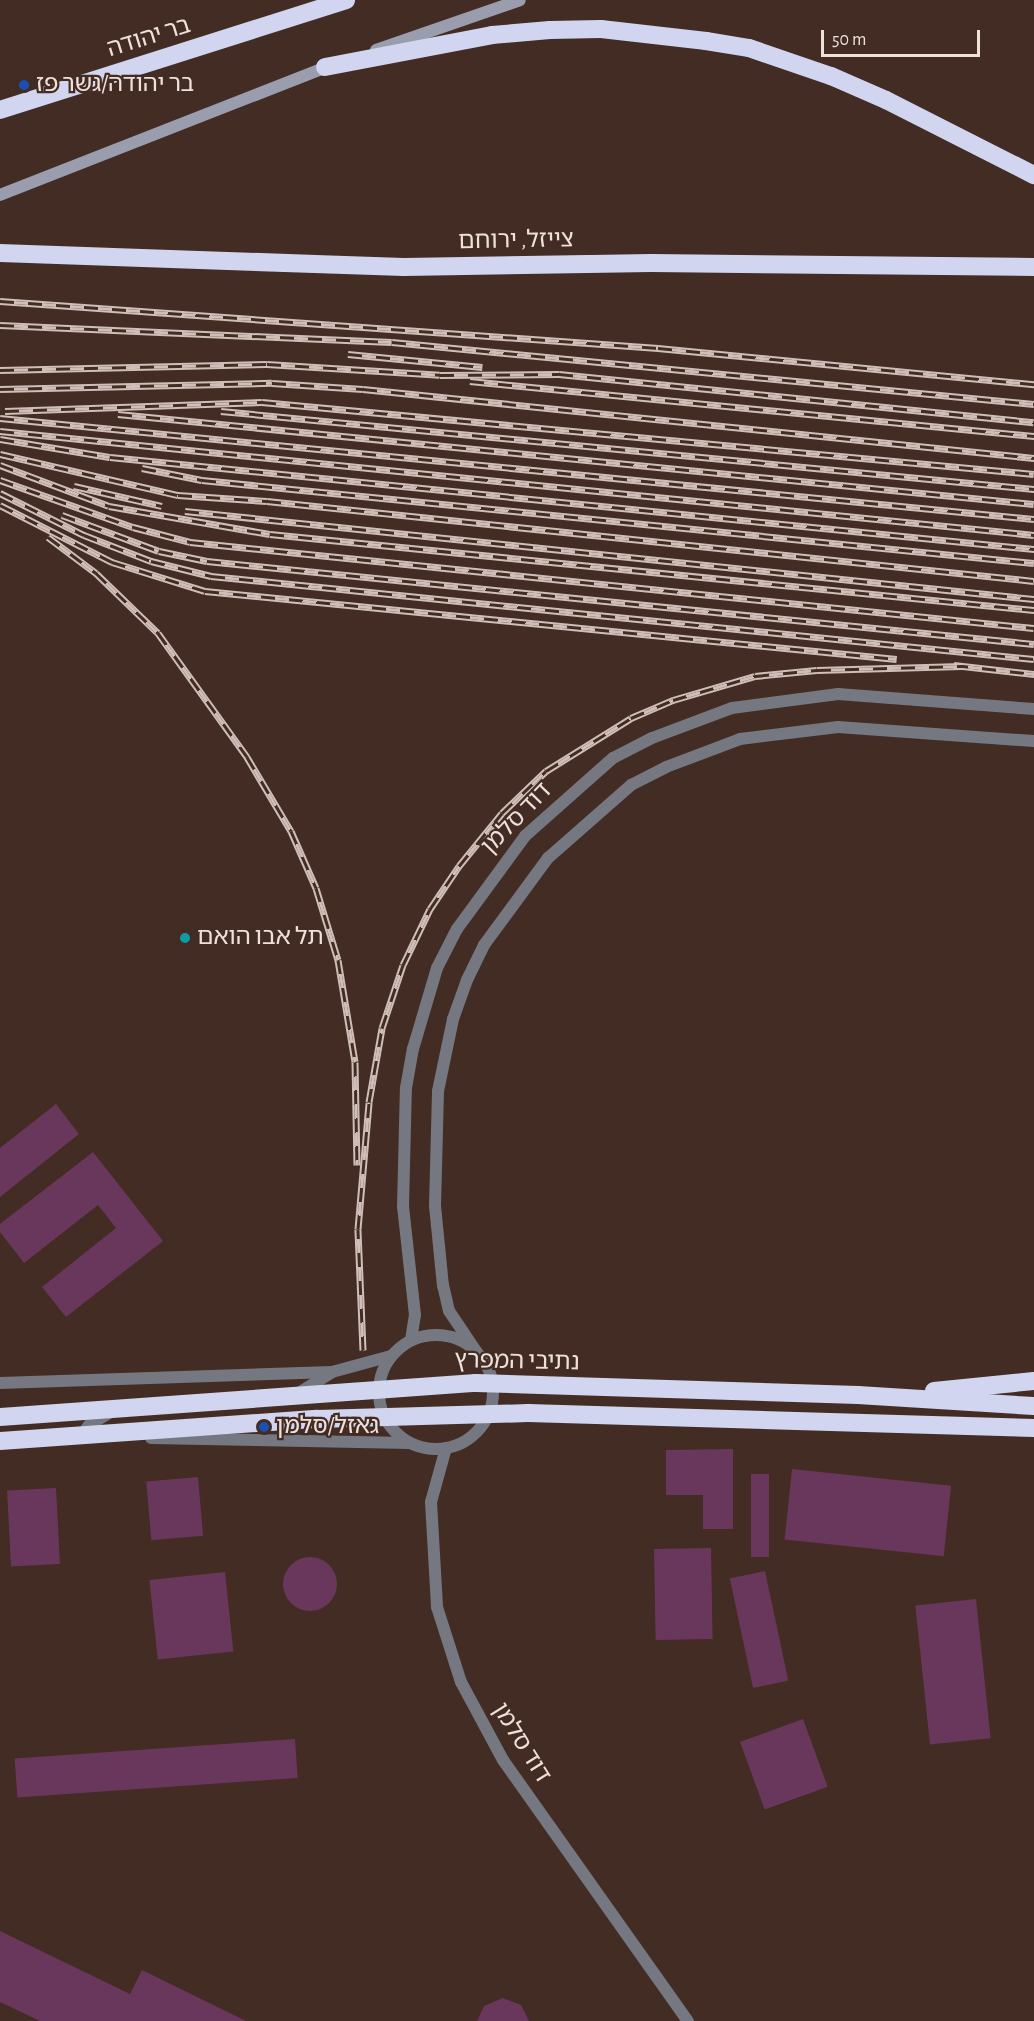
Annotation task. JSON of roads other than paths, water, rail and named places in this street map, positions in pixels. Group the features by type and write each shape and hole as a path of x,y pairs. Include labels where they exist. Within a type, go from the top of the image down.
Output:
{"highway":[{"name":"בר יהודה","path":"0,110 346,0"},
{"path":"324,67 492,35 550,30 601,29 706,41 749,48 831,76 896,105 1034,175"},
{"name":"צייזל, ירוחם","path":"0,253 404,267 651,263 1034,267"},
{"path":"858,1395 1034,1381"},
{"name":"נתיבי המפרץ","path":"0,1417 476,1383 858,1395 1034,1406"},
{"path":"0,1442 316,1419 528,1413 1034,1428"}],"street":[{"path":"0,195 324,67 520,0"},
{"name":"דוד סלמן","path":"411,1340 415,1315 404,1207 406,1088 413,1049 437,968 457,929 525,836 613,758 652,738 732,708 838,694 1034,709"},
{"name":"דוד סלמן","path":"476,1351 449,1311 442,1286 435,1206 438,1091 453,1019 467,980 484,945 548,858 631,785 666,767 740,740 838,727 1034,741"},
{"path":"0,1442 80,1437 409,1443 427,1448 446,1448 477,1431 490,1408 492,1382 476,1351 446,1335 411,1340 391,1356 383,1370 380,1404 385,1420 409,1443"},
{"path":"0,1383 332,1372 391,1356"},
{"path":"80,1437 89,1425 111,1412 264,1405 300,1393 332,1372"},
{"name":"דוד סלמן","path":"446,1448 431,1502 437,1607 461,1682 503,1760 688,2021"}],"railway":[{"path":"0,301 658,348 1034,384"},
{"path":"0,325 392,342 1034,404"},
{"path":"348,354 482,367"},
{"path":"0,370 267,364 440,375 559,374 1034,422"},
{"path":"470,381 1034,436"},
{"path":"0,389 272,383 363,389 1034,458"},
{"path":"5,411 262,402 1034,474"},
{"path":"221,411 1034,489"},
{"path":"118,414 1034,504"},
{"path":"0,418 1034,519"},
{"path":"0,431 1034,535"},
{"path":"0,439 110,457 1034,549"},
{"path":"0,454 178,495 267,501 1034,581"},
{"path":"0,465 109,506 270,534 1034,610"},
{"path":"142,468 202,480 1034,563"},
{"path":"0,480 133,527 190,542 1034,628"},
{"path":"74,486 162,506"},
{"path":"0,493 84,535 151,561 211,576 1034,659"},
{"path":"0,505 112,562 205,591 897,659"},
{"path":"185,511 1034,599"},
{"path":"62,515 159,551 207,561 1034,644"},
{"path":"48,537 96,573 158,633 247,757 291,831 316,888 338,960 355,1062 357,1165"},
{"path":"954,665 1034,674"},
{"path":"363,1350 358,1229 369,1102 382,1028 403,965 430,909 459,866 502,813 546,771 631,718 673,700 755,676 817,670 962,666"}],"place":[{"name":"בר יהודה/גשר פז","path":"24,85"},
{"name":"תל אבו הואם","path":"185,938"},
{"name":"גאזל/סלמן","path":"264,1427"}]}
